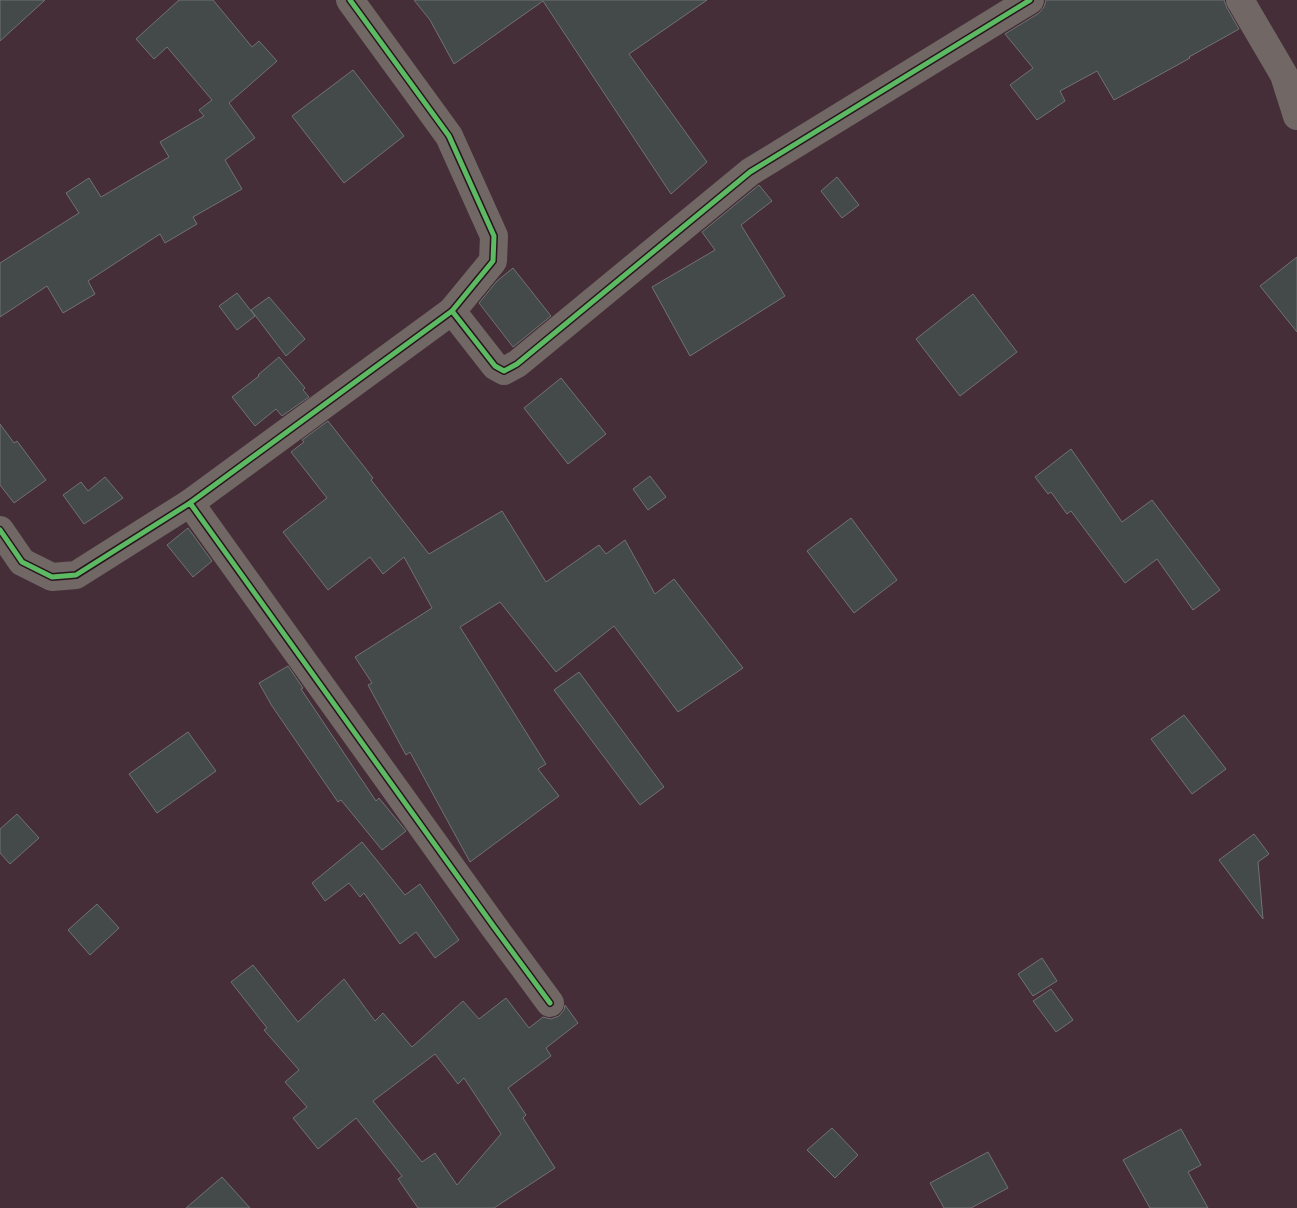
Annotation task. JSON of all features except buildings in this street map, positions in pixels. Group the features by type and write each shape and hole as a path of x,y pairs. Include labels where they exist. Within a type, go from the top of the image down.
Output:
{"street":[{"path":"0,530 22,562 52,577 76,574 190,503 452,311 493,261 494,236 449,136 350,0"},
{"path":"452,311 494,366 504,371 517,364 750,172 1030,0"},
{"path":"1240,0 1284,75 1297,116"},
{"path":"190,503 494,928 550,1003"}],"cycle path":[{"path":"350,0 449,136 494,236 493,261 452,311"},
{"path":"190,503 452,311 495,366 504,371 517,364 750,172 1030,0"},
{"path":"0,530 22,562 52,577 76,575 190,503 550,1003"}]}
